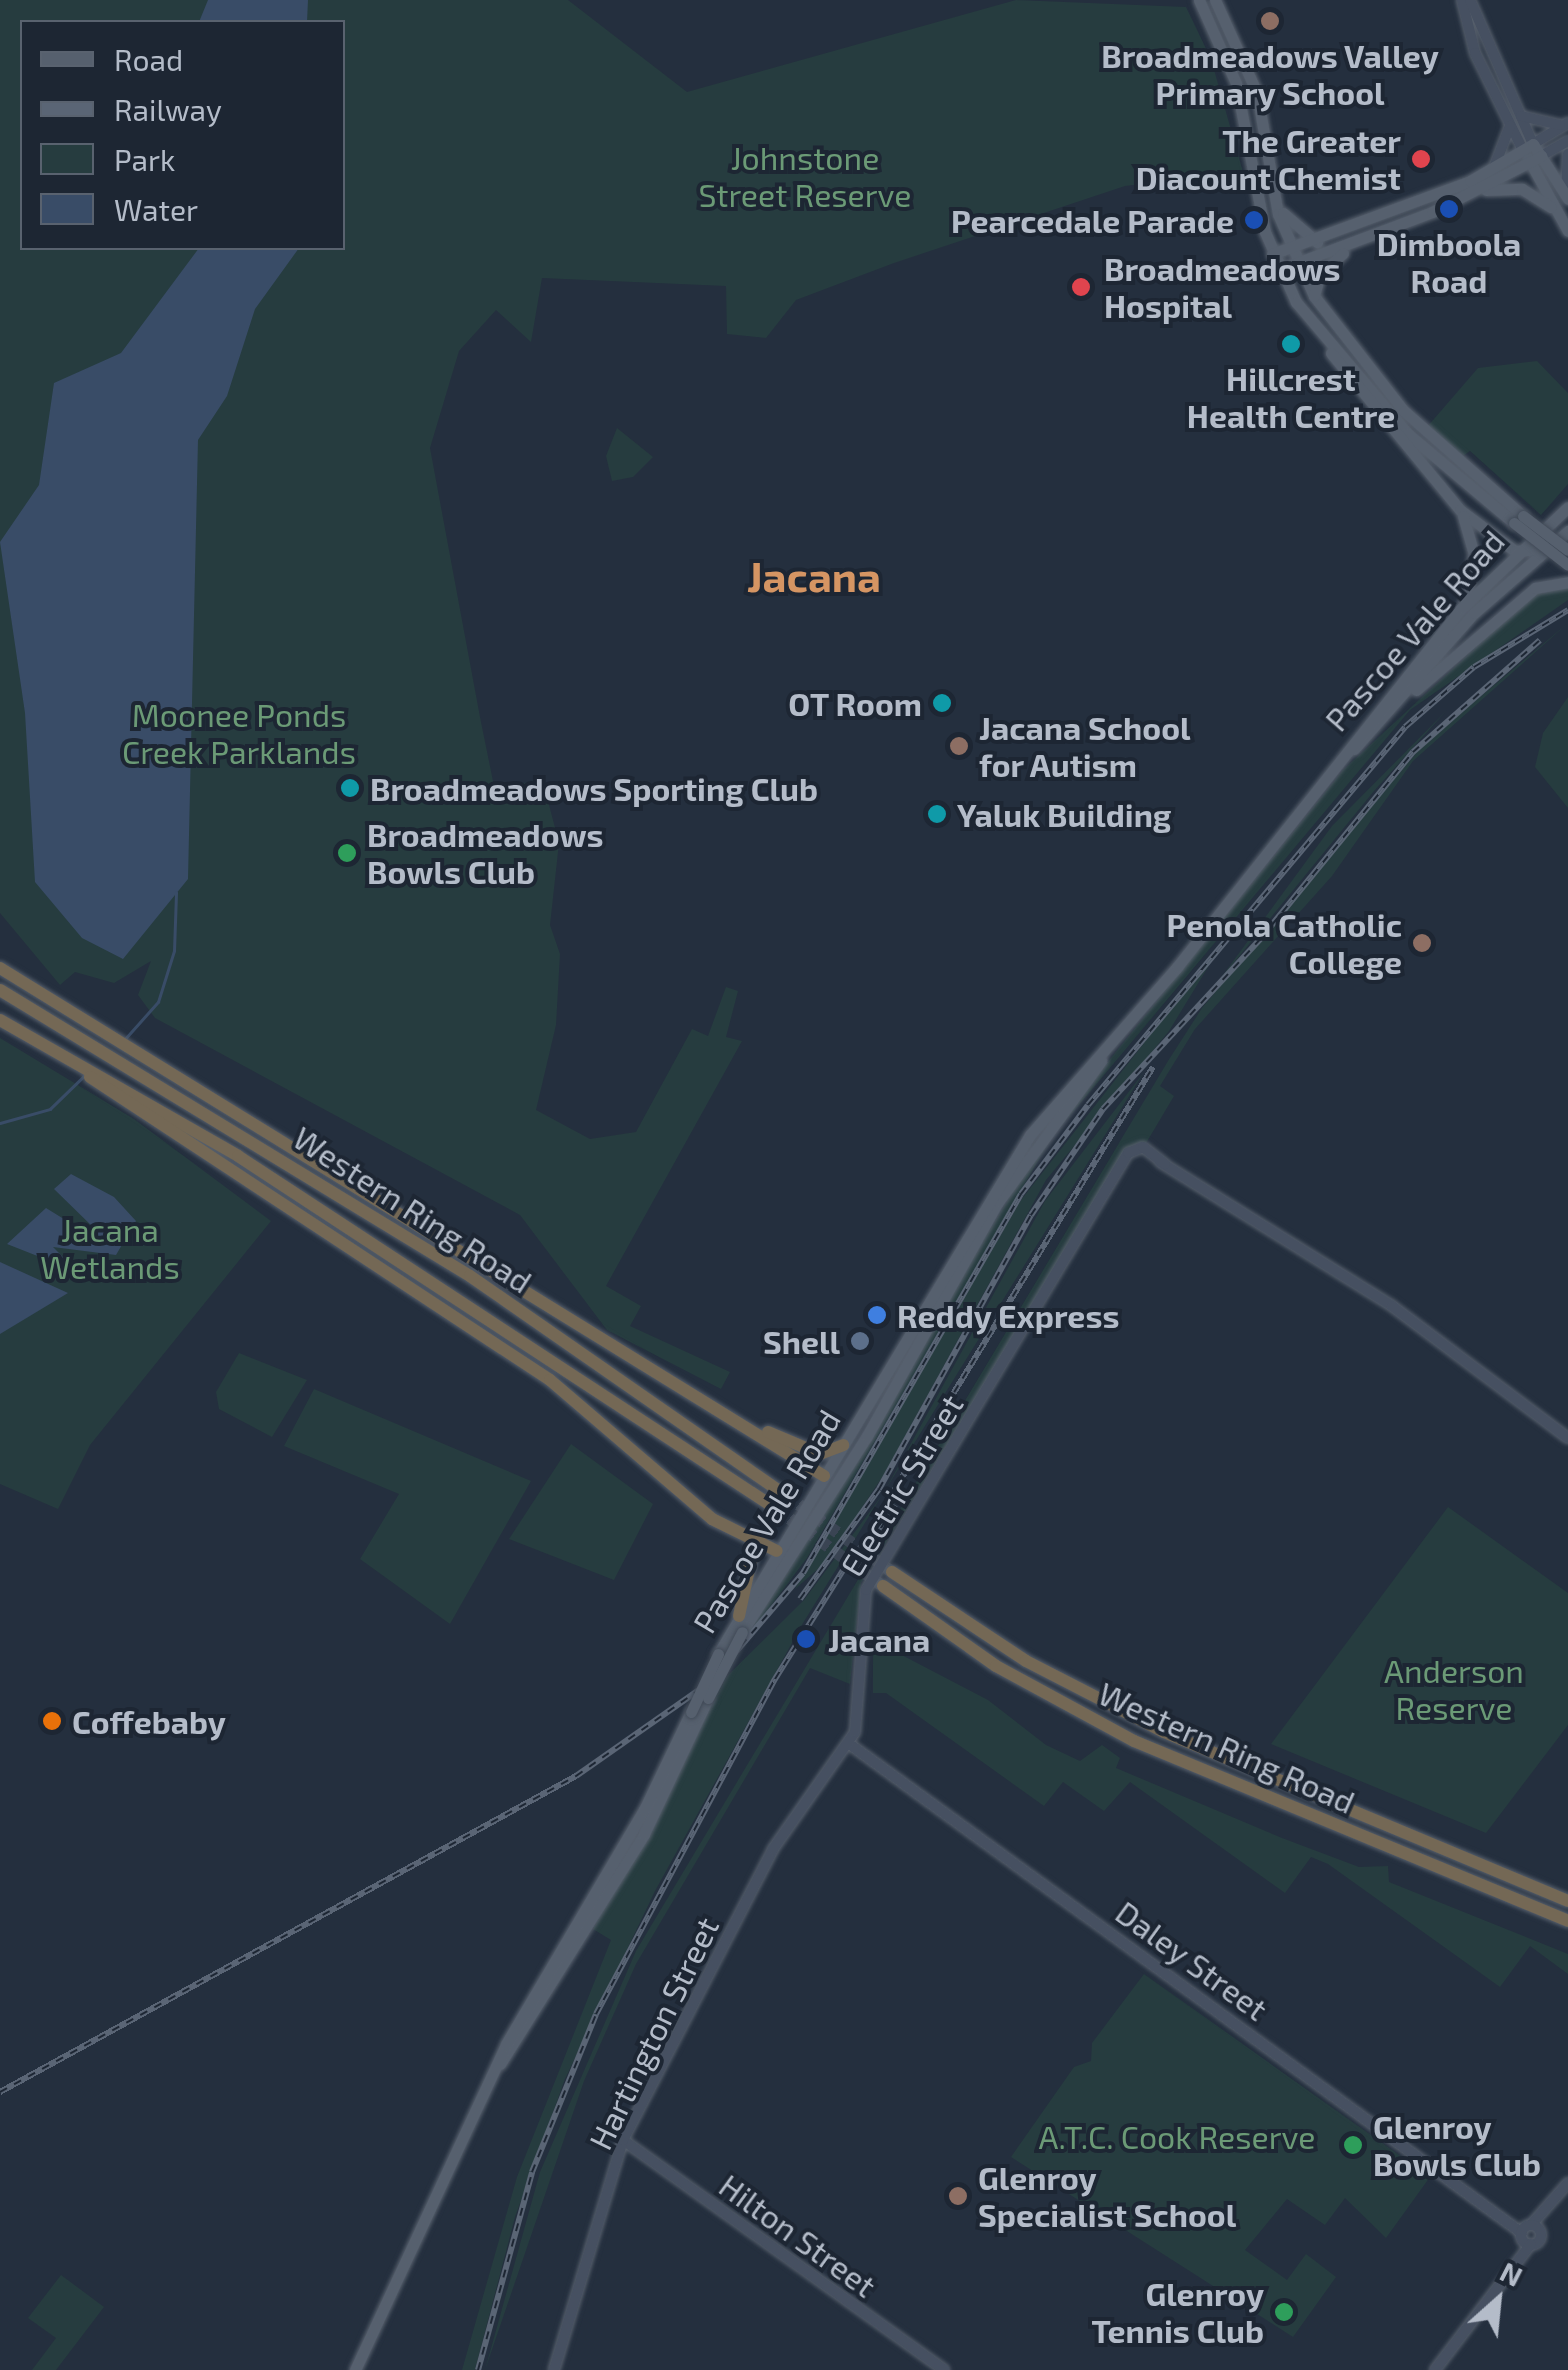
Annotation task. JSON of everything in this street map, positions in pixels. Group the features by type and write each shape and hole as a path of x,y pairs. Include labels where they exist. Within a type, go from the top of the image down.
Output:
{"highway":[{"path":"0,968 202,1088 824,1476"},
{"name":"Western Ring Road","path":"0,990 189,1100 470,1276 784,1494"},
{"name":"Western Ring Road","path":"0,1020 595,1382 774,1508"},
{"path":"132,1099 550,1380 754,1546 777,1550"},
{"path":"703,1401 809,1452 843,1445"},
{"path":"739,1616 754,1546"},
{"name":"Western Ring Road","path":"892,1572 1129,1715 1568,1901"},
{"name":"Western Ring Road","path":"883,1586 996,1666 1134,1742 1568,1921"}],"main road":[{"path":"1199,0 1238,86 1272,254 1338,373 1457,507 1515,552 1551,546"},
{"path":"1215,0 1257,92 1274,196 1291,251 1314,296 1342,336 1431,438 1568,565"},
{"path":"1272,254 1317,242 1492,170 1528,147 1567,197"},
{"path":"1278,270 1298,266 1478,192 1536,159"},
{"path":"1536,159 1568,232"},
{"path":"1478,192 1522,189 1558,214"},
{"path":"1274,196 1294,230 1317,242"},
{"path":"1409,204 1416,218"},
{"path":"1314,296 1320,274 1363,240"},
{"path":"1342,336 1370,392"},
{"path":"1322,340 1370,392 1518,519 1568,550"},
{"path":"1457,507 1474,554 1462,608"},
{"name":"Pascoe Vale Road","path":"354,2370 497,2067 691,1712 718,1654 992,1189 1462,608 1515,552 1568,507"},
{"name":"Pascoe Vale Road","path":"1310,796 1474,613 1568,531"},
{"path":"1387,714 1536,588 1568,582"},
{"name":"Pascoe Vale Road","path":"497,2067 625,1868 742,1632 832,1494 988,1217 1124,1029"},
{"path":"824,1476 832,1494"},
{"path":"777,1550 824,1507"}],"street":[{"path":"1462,0 1510,124 1528,147"},
{"path":"1470,0 1480,51 1514,108 1528,147"},
{"path":"1514,108 1538,127 1568,124"},
{"path":"1492,170 1510,124"},
{"path":"1528,147 1568,124"},
{"path":"1536,159 1568,140"},
{"path":"1567,197 1568,154"},
{"name":"Electric Street","path":"848,1743 862,1597 1134,1153 1166,1164 1366,1292 1568,1438"},
{"name":"Hartington Street","path":"554,2370 623,2140 773,1849 848,1743"},
{"name":"Daley Street","path":"848,1743 1529,2233"},
{"name":"Hilton Street","path":"623,2140 944,2370"},
{"path":"1435,2370 1568,2183"}],"green space":[{"name":"Moonee Ponds Creek Parklands","path":"0,0 568,0 687,92 1016,0 1186,7 1211,59 1243,172 1125,186 894,263 796,300 766,338 727,334 726,286 542,278 531,342 496,310 459,351 430,448 495,791 542,778 559,843 550,925 560,954 556,1025 536,1110 590,1139 636,1132 692,1029 708,1036 726,987 738,991 726,1037 742,1041 606,1286 641,1306 630,1326 730,1372 721,1389 607,1330 520,1215 155,1018 138,995 151,961 114,983 75,972 60,985 0,913"},
{"path":"1537,361 1568,393 1568,484 1541,515 1470,451 1460,458 1427,427 1478,368"},
{"path":"617,428 653,457 633,477 612,481 606,456"},
{"path":"1568,585 1568,600 1410,710 1052,1137 807,1558 739,1648 1040,1146 1343,770 1537,591"},
{"path":"1568,623 1413,761 1332,876 1195,1029 1160,1086 1174,1096 1145,1145 1130,1148 861,1583 850,1684 810,1668 636,1964 584,2081 485,2370 540,2172 636,1951 1168,1061 1202,1008 1423,745"},
{"path":"1568,697 1568,808 1535,767 1543,733"},
{"path":"1447,710 1374,791 1215,986 1332,826"},
{"path":"1224,941 1169,1031 1046,1180 883,1476 825,1563 795,1589 1021,1200"},
{"name":"Jacana Wetlands","path":"0,1038 134,1119 271,1221 90,1445 58,1509 0,1484"},
{"path":"1144,1072 884,1491 1045,1201"},
{"path":"239,1353 307,1380 272,1437 219,1409 216,1392"},
{"path":"314,1389 531,1481 450,1624 360,1559 399,1494 284,1446"},
{"path":"571,1444 653,1504 614,1580 509,1539"},
{"path":"882,1495 803,1623 655,1891 565,2079 515,2217 475,2370 462,2370 517,2177 611,1940 593,1929 722,1681 804,1600"},
{"name":"Anderson Reserve","path":"1448,1507 1568,1593 1568,1725 1486,1833 1271,1744"},
{"path":"873,1640 988,1700 1046,1745 1080,1761 1102,1745 1120,1758 1116,1768 1359,1867 1388,1866 1389,1882 1568,1954 1568,1974 1530,1946 1500,1987 1328,1864 1311,1857 1285,1893 1130,1782 1104,1811 1063,1782 1044,1806 886,1693 873,1693"},
{"name":"A.T.C. Cook Reserve","path":"1144,1974 1430,2177 1386,2238 1345,2198 1325,2225 1287,2199 1245,2250 1287,2280 1306,2254 1336,2277 1293,2337 1011,2157 1074,2067 1091,2061 1092,2043"},
{"path":"61,2275 104,2307 56,2370 32,2370 56,2338 28,2318"}],"water":[{"path":"208,0 308,0 307,20 200,20"},
{"path":"198,250 298,250 255,309 227,396 198,440 188,879 123,959 82,938 35,882 25,713 0,542 39,485 54,383 121,353"},
{"path":"71,1174 114,1197 136,1221 116,1255 53,1247 78,1272 7,1244 46,1208 93,1237 97,1231 54,1189"},
{"path":"0,1262 68,1293 0,1334"}],"waterway":[{"path":"124,1040 158,1002 174,951 176,893"},
{"path":"0,1123 50,1109 85,1075"}],"tunnel":[{"path":"784,1494 892,1572"},
{"path":"775,1508 881,1585"}],"railway":[{"path":"0,2092 576,1776 710,1682 803,1573 1021,1194 1088,1105 1405,727 1474,667 1568,610"},
{"path":"800,1599 879,1489 1031,1215 1103,1109 1262,937 1413,752 1540,640"},
{"path":"879,1515 1153,1067"},
{"path":"856,1569 895,1505"},
{"path":"478,2370 532,2172 596,2014 775,1679 857,1548"}],"place":[{"name":"Broadmeadows Valley Primary School","path":"1270,21"},
{"name":"The Greater Diacount Chemist","path":"1421,159"},
{"name":"Dimboola Road","path":"1449,209"},
{"name":"Pearcedale Parade","path":"1254,220"},
{"name":"Broadmeadows Hospital","path":"1081,287"},
{"name":"Hillcrest Health Centre","path":"1291,344"},
{"name":"OT Room","path":"942,703"},
{"name":"Jacana School for Autism","path":"959,746"},
{"name":"Broadmeadows Sporting Club","path":"350,788"},
{"name":"Yaluk Building","path":"937,814"},
{"name":"Broadmeadows Bowls Club","path":"347,853"},
{"name":"Penola Catholic College","path":"1422,943"},
{"name":"Reddy Express","path":"877,1315"},
{"name":"Shell","path":"860,1341"},
{"name":"Jacana","path":"806,1639"},
{"name":"Coffebaby","path":"52,1721"},
{"name":"Glenroy Bowls Club","path":"1353,2145"},
{"name":"Glenroy Specialist School","path":"958,2196"},
{"name":"Glenroy Tennis Club","path":"1284,2312"}],"district":[{"name":"Jacana","path":"814,575"}],"park label":[{"name":"Johnstone Street Reserve","path":"805,176"}]}
